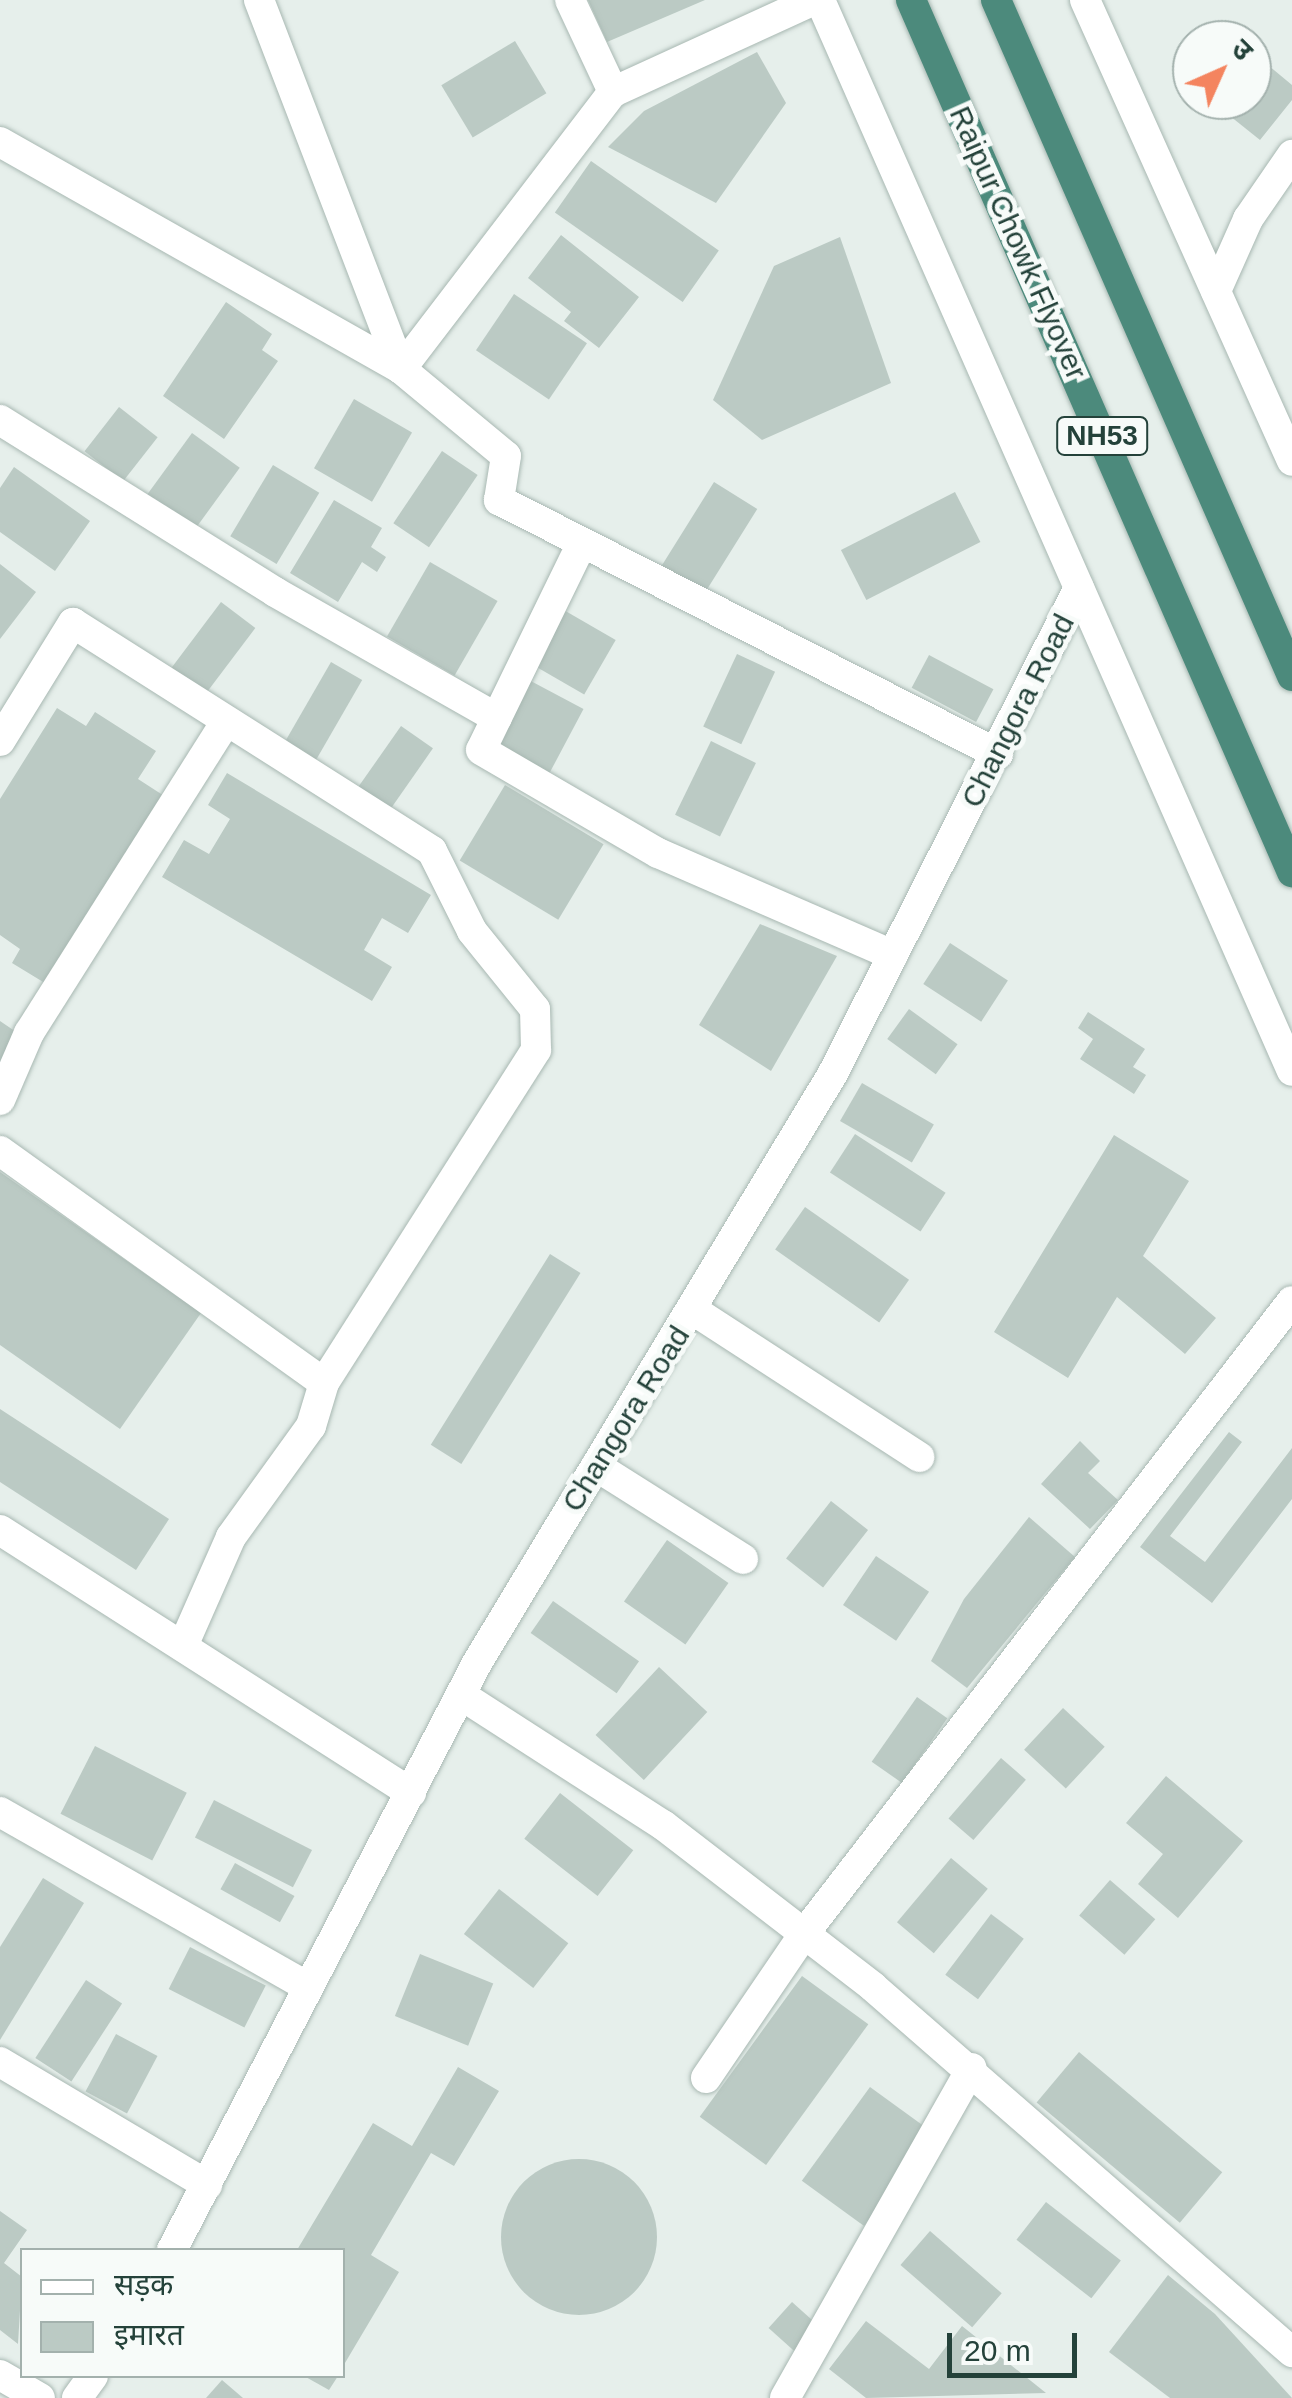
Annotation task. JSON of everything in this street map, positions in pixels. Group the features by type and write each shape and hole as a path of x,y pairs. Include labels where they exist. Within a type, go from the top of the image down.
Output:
{"highway":[{"name":"Raipur Chowk Flyover","path":"912,0 1292,872"},
{"name":"NH53","path":"996,0 1292,676"}],"street":[{"path":"258,0 401,369"},
{"path":"570,0 613,92"},
{"path":"401,369 613,92 817,0 1292,1071"},
{"path":"1085,0 1292,461"},
{"path":"0,142 401,369 506,456 499,500 998,754"},
{"path":"1216,291 1248,219 1292,154"},
{"path":"0,420 275,592 497,718"},
{"path":"582,542 481,750 658,853 893,955"},
{"name":"Changora Road","path":"173,2248 306,1986 461,1695 693,1310 893,955 1079,588"},
{"path":"0,741 73,624 432,851 472,930 536,1009 536,1050 324,1383 312,1426 230,1538 183,1646"},
{"path":"0,1100 29,1033 226,720"},
{"path":"0,1151 324,1383"},
{"path":"706,2078 804,1934 1292,1301"},
{"path":"693,1310 919,1457"},
{"path":"596,1466 744,1558"},
{"path":"0,1530 411,1792"},
{"path":"461,1695 662,1825 804,1934 972,2068 1292,2352"},
{"path":"0,1812 306,1986"},
{"path":"0,2062 207,2185"},
{"path":"785,2398 972,2068"},
{"path":"0,2376 40,2398"}],"building":[{"path":"588,0 705,0 607,42"},
{"path":"515,41 546,93 473,138 441,85"},
{"path":"757,52 786,103 716,203 608,147 644,111"},
{"path":"1272,68 1292,85 1292,100 1260,140 1235,120 1272,120"},
{"path":"591,161 719,250 683,302 555,213"},
{"path":"561,235 639,297 599,348 564,321 571,312 528,278"},
{"path":"840,237 891,383 762,440 713,400 774,266"},
{"path":"514,294 587,343 549,400 476,350"},
{"path":"226,302 272,334 262,350 278,361 224,439 163,396"},
{"path":"354,399 412,432 372,502 314,468"},
{"path":"119,407 158,437 123,481 85,451"},
{"path":"192,433 240,468 194,531 146,496"},
{"path":"442,451 478,475 429,547 393,523"},
{"path":"273,465 319,493 277,564 230,536"},
{"path":"14,467 90,521 55,571 0,532 0,488"},
{"path":"714,482 757,509 704,594 661,567"},
{"path":"955,492 980,542 866,600 841,550"},
{"path":"334,500 382,528 371,547 386,557 377,572 362,562 338,602 290,573"},
{"path":"430,562 498,601 455,675 387,636"},
{"path":"0,564 36,592 0,639"},
{"path":"221,602 255,628 204,696 170,670"},
{"path":"562,609 616,640 584,695 530,664"},
{"path":"737,654 775,672 741,744 703,727"},
{"path":"929,655 993,689 976,722 912,688"},
{"path":"331,662 362,680 314,764 282,746"},
{"path":"527,679 584,709 546,779 490,749"},
{"path":"57,708 86,726 95,712 156,751 138,779 172,801 53,988 12,963 20,949 0,935 0,799"},
{"path":"401,726 433,748 391,809 359,787"},
{"path":"711,741 756,763 720,837 675,815"},
{"path":"227,773 431,895 408,933 382,918 364,950 392,967 372,1001 162,877 184,840 209,854 230,819 208,805"},
{"path":"505,785 604,844 558,920 460,860"},
{"path":"760,924 837,956 771,1071 699,1025"},
{"path":"950,943 1008,981 981,1022 923,984"},
{"path":"909,1009 958,1044 936,1074 887,1039"},
{"path":"1088,1012 1145,1049 1133,1067 1146,1075 1134,1094 1080,1059 1093,1039 1078,1028"},
{"path":"0,1021 25,1038 0,1075"},
{"path":"862,1083 934,1124 912,1163 840,1121"},
{"path":"855,1134 946,1193 921,1231 830,1173"},
{"path":"1114,1135 1189,1181 1143,1256 1216,1318 1185,1354 1117,1297 1068,1378 994,1332"},
{"path":"0,1172 201,1313 120,1429 0,1345"},
{"path":"805,1207 909,1280 879,1322 775,1250"},
{"path":"550,1254 581,1273 461,1464 431,1445"},
{"path":"0,1409 169,1519 136,1570 0,1482"},
{"path":"1229,1432 1242,1442 1170,1536 1205,1562 1292,1448 1292,1499 1212,1603 1140,1547"},
{"path":"1080,1441 1100,1461 1088,1473 1118,1500 1090,1529 1041,1484"},
{"path":"831,1501 868,1530 823,1587 786,1559"},
{"path":"1029,1517 1075,1557 967,1688 931,1661 964,1599"},
{"path":"667,1540 728,1583 685,1644 624,1601"},
{"path":"876,1556 929,1592 896,1641 843,1605"},
{"path":"553,1601 639,1661 617,1693 531,1633"},
{"path":"659,1667 707,1712 644,1780 596,1735"},
{"path":"917,1697 947,1718 902,1783 872,1762"},
{"path":"1063,1708 1105,1747 1066,1789 1024,1750"},
{"path":"95,1746 187,1793 152,1860 60,1814"},
{"path":"1001,1758 1026,1780 973,1840 949,1818"},
{"path":"1166,1776 1243,1841 1178,1918 1138,1884 1163,1854 1126,1823"},
{"path":"560,1793 633,1850 598,1896 524,1839"},
{"path":"214,1800 312,1850 293,1887 195,1837"},
{"path":"951,1858 988,1889 934,1953 897,1922"},
{"path":"235,1863 294,1896 280,1922 220,1889"},
{"path":"43,1878 84,1903 0,2040 0,1947"},
{"path":"1110,1880 1155,1919 1124,1955 1079,1915"},
{"path":"499,1889 568,1943 533,1988 464,1934"},
{"path":"991,1914 1024,1939 978,1999 945,1975"},
{"path":"190,1947 266,1986 244,2027 169,1989"},
{"path":"420,1954 493,1984 468,2046 395,2016"},
{"path":"802,1976 868,2024 766,2165 700,2117"},
{"path":"86,1980 122,2003 71,2081 35,2058"},
{"path":"116,2034 157,2056 127,2113 85,2091"},
{"path":"1079,2052 1222,2172 1180,2223 1037,2103"},
{"path":"458,2067 499,2091 454,2166 431,2153 371,2255 399,2272 345,2363 345,2248 298,2248 373,2123 412,2146"},
{"path":"870,2087 932,2132 864,2226 802,2181"},
{"path":"579,2159 609,2165 634,2182 651,2207 657,2237 651,2267 634,2292 609,2309 579,2315 549,2309 524,2292 507,2267 501,2237 507,2207 524,2182 549,2165"},
{"path":"1046,2202 1121,2260 1091,2298 1016,2240"},
{"path":"0,2211 27,2230 4,2263 20,2275 18,2344 0,2330"},
{"path":"930,2231 1002,2293 972,2327 900,2265"},
{"path":"1168,2275 1215,2314 1292,2398 1170,2398 1109,2352"},
{"path":"792,2302 823,2330 800,2356 769,2328"},
{"path":"866,2321 929,2369 962,2326 1046,2393 866,2398 829,2369"},
{"path":"308,2378 337,2378 329,2390"},
{"path":"222,2380 243,2398 206,2398"}]}
